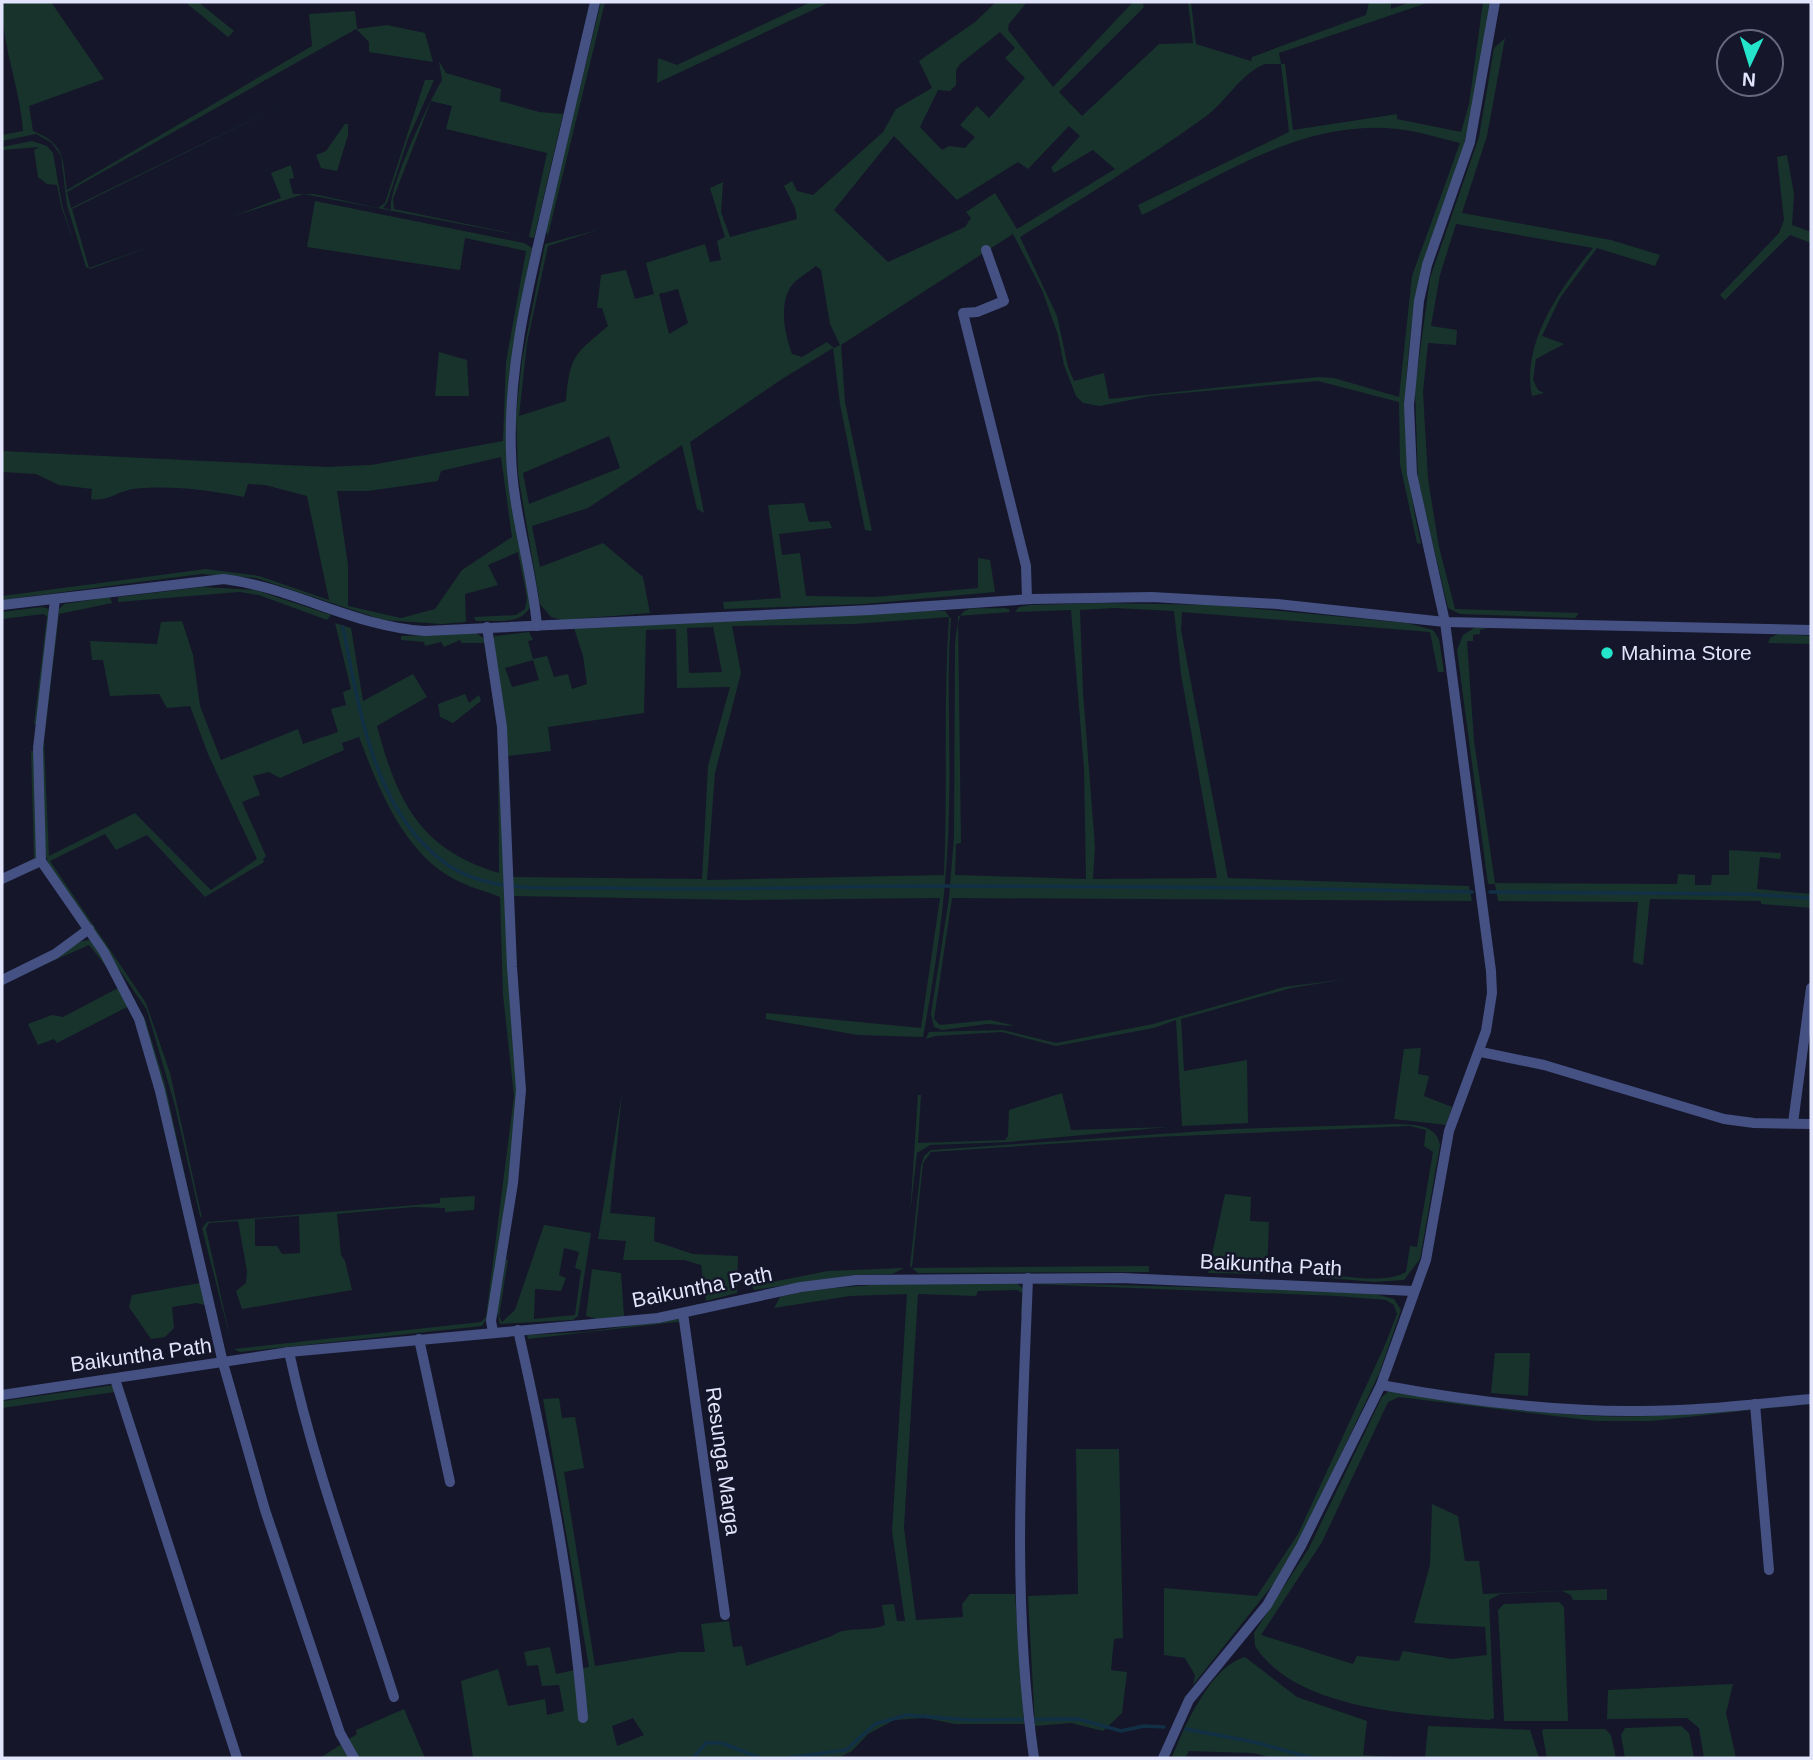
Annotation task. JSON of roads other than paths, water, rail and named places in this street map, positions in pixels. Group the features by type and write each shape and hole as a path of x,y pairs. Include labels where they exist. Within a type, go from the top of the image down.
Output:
{"street":[{"path":"537,626 534,588 512,474 513,384 538,243 595,2"},
{"path":"1163,1758 1189,1700 1267,1605 1281,1582 1381,1385 1426,1260 1449,1132 1481,1052 1490,1013 1491,971 1459,712 1445,622 1412,474 1410,367 1427,265 1460,179 1479,107 1495,2"},
{"path":"986,250 1003,301 977,312 963,313 1026,566 1027,600"},
{"path":"2,605 224,579 259,585 379,626 425,631 1027,600 1152,597 1304,606 1445,622 1811,630"},
{"path":"55,599 38,748 41,861 89,929 135,1010 156,1074 223,1363 265,1510 340,1733 354,1758"},
{"path":"487,627 502,727 512,967 521,1090 513,1183 491,1321 493,1332"},
{"path":"2,879 41,861"},
{"path":"2,980 55,954 89,929"},
{"path":"1793,1123 1811,988"},
{"path":"1481,1052 1544,1065 1724,1119 1811,1124"},
{"path":"1028,1278 1019,1472 1024,1670 1034,1758"},
{"name":"Baikuntha Path","path":"2,1395 289,1352 625,1322 683,1314 801,1287 856,1280 1207,1280 1413,1291"},
{"name":"Resunga Marga","path":"683,1314 724,1615"},
{"path":"518,1330 543,1443 576,1637 583,1718"},
{"path":"419,1339 450,1482"},
{"path":"289,1352 307,1433 330,1510 358,1584 394,1697"},
{"path":"115,1379 237,1758"},
{"path":"1381,1385 1483,1401 1576,1410 1642,1412 1811,1399"},
{"path":"1755,1404 1769,1570"}],"waterway":[{"path":"343,627 364,725 386,789 423,844 448,865 485,881 546,888 1005,886 1472,892"},
{"path":"1490,892 1745,894 1811,898"},
{"path":"786,1758 846,1750 875,1724 907,1715 968,1720 1078,1719 1121,1731 1144,1726 1164,1727"},
{"path":"1186,1729 1254,1742 1312,1758"},
{"path":"693,1758 706,1743 722,1743 760,1758"}],"place":[{"name":"Mahima Store","path":"1607,653"}]}
